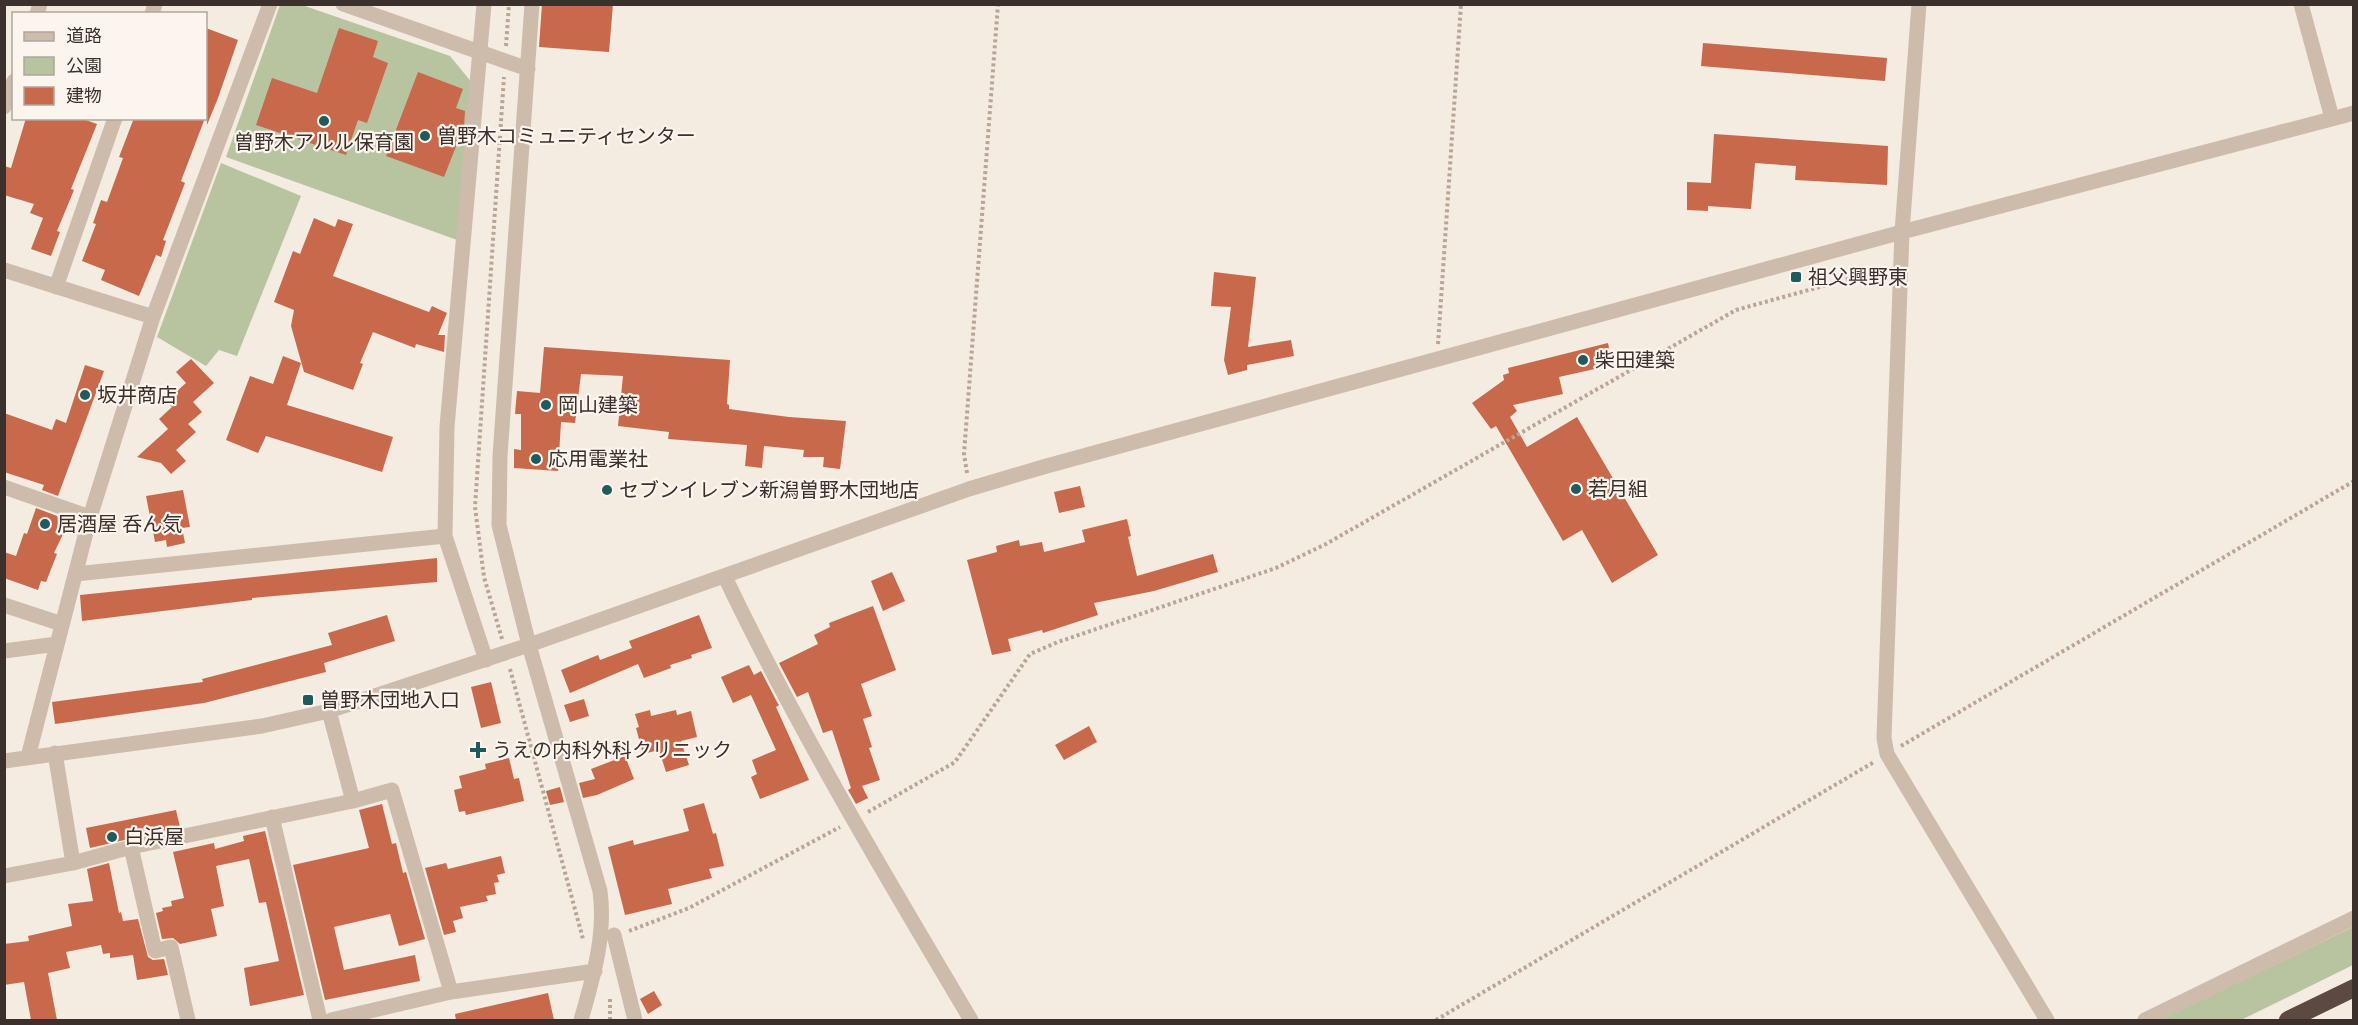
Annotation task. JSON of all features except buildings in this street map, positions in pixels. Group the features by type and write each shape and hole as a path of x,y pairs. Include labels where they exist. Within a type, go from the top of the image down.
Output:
{"highway":[{"path":"2288,1020 2354,988"}],"street":[{"path":"28,757 90,517 153,317 270,4"},
{"path":"343,4 528,69"},
{"path":"484,4 447,427 445,536 486,660"},
{"path":"532,4 500,456 499,525 529,645 600,891 602,922 594,971 581,1020"},
{"path":"1919,4 1902,232 1903,263 1884,738 1887,754 2047,1020"},
{"path":"2301,4 2332,118"},
{"path":"4,107 12,86"},
{"path":"4,761 262,726 328,711 486,660 969,489 1902,232 2354,113"},
{"path":"56,287 114,120"},
{"path":"4,270 153,317"},
{"path":"4,487 90,517"},
{"path":"75,574 445,536"},
{"path":"725,577 752,633 853,820 971,1020"},
{"path":"4,604 62,624"},
{"path":"4,651 57,644"},
{"path":"328,711 353,801"},
{"path":"55,753 74,863"},
{"path":"4,876 74,863 131,847 353,801 392,790 451,992"},
{"path":"272,817 320,1020"},
{"path":"131,847 155,951 171,947 188,1020"},
{"path":"2145,1020 2354,918"},
{"path":"614,935 635,1020"},
{"path":"331,1020 451,992 594,971"}],"path":[{"path":"969,489 964,454 998,4"},
{"path":"1437,360 1461,4"},
{"path":"614,935 689,908 955,762 1030,654 1286,563 1326,544 1736,310 1903,263"}],"green space":[{"path":"280,5 302,5 450,56 473,84 460,241 226,157"},
{"path":"221,163 301,196 237,356 219,350 206,366 157,337"},
{"path":"2353,927 2353,965 2241,1020 2160,1020"}],"place":[{"name":"曽野木アルル保育園","path":"324,121"},
{"name":"曽野木コミュニティセンター","path":"425,136"},
{"name":"祖父興野東","path":"1796,277"},
{"name":"柴田建築","path":"1583,360"},
{"name":"坂井商店","path":"85,395"},
{"name":"岡山建築","path":"546,405"},
{"name":"応用電業社","path":"536,459"},
{"name":"若月組","path":"1576,489"},
{"name":"セブンイレブン新潟曽野木団地店","path":"607,490"},
{"name":"居酒屋 呑ん気","path":"45,524"},
{"name":"曽野木団地入口","path":"308,700"},
{"name":"うえの内科外科クリニック","path":"478,750"},
{"name":"白浜屋","path":"112,837"}]}
